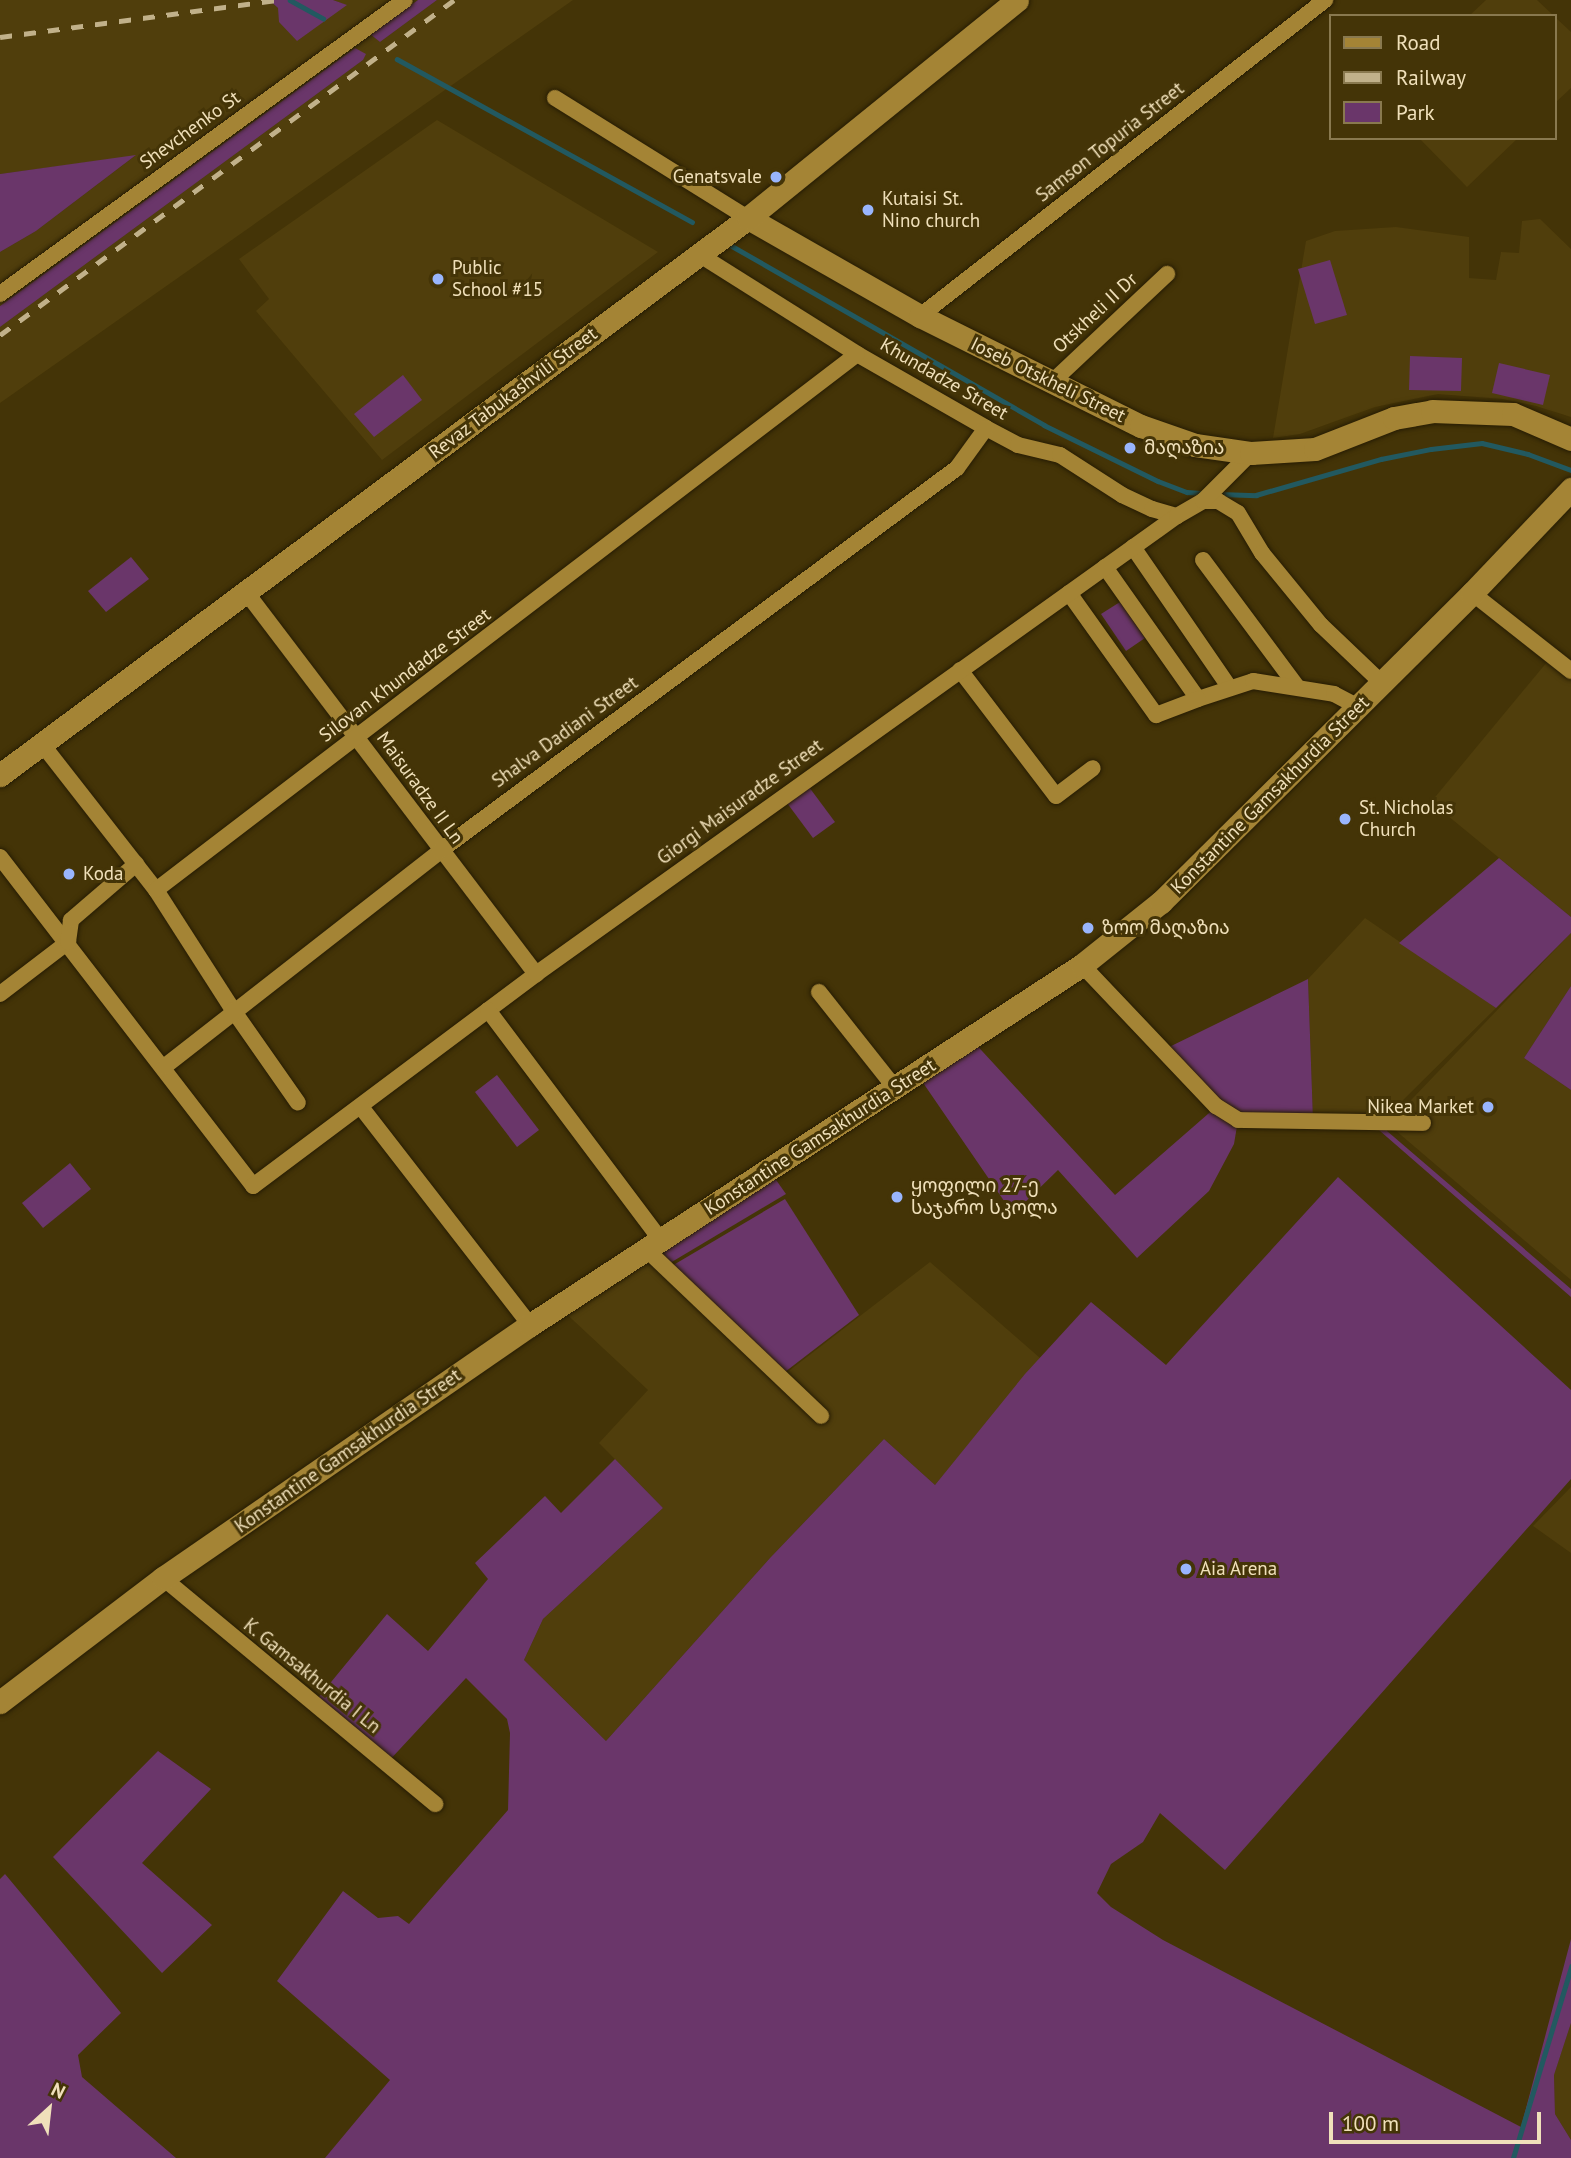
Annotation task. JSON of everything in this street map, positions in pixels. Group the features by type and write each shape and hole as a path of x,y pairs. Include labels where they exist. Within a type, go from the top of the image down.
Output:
{"street":[{"name":"Shevchenko St","path":"0,294 404,0"},
{"name":"Revaz Tabukashvili Street","path":"0,775 700,255 1017,0"},
{"name":"Samson Topuria Street","path":"920,316 1325,0"},
{"path":"555,98 748,218"},
{"name":"Ioseb Otskheli Street","path":"748,218 920,316 1141,426 1195,445 1251,453 1315,449 1394,418 1432,411 1513,414 1571,439"},
{"name":"Khundadze Street","path":"700,255 857,354 986,428 1018,445 1059,455 1122,495 1152,509 1177,516"},
{"name":"Otskheli II Dr","path":"1052,382 1167,274"},
{"name":"Silovan Khundadze Street","path":"156,890 857,354"},
{"name":"Shalva Dadiani Street","path":"164,1067 233,1010 440,850 957,468 986,428"},
{"name":"Giorgi Maisuradze Street","path":"164,1067 253,1186 536,974 1133,547 1203,501 1236,471 1251,453"},
{"name":"Konstantine Gamsakhurdia Street","path":"0,1702 163,1578 530,1325 1082,965 1161,902 1472,593 1571,490"},
{"path":"1203,501 1218,501 1238,513 1262,553 1321,625 1382,683"},
{"path":"1133,547 1230,688"},
{"path":"1203,559 1296,685"},
{"path":"1105,567 1198,699"},
{"name":"Maisuradze II Ln","path":"246,592 536,974"},
{"path":"1069,593 1156,715 1253,681 1296,685 1335,694 1358,707"},
{"path":"1472,593 1571,671"},
{"path":"960,670 1056,796 1093,768"},
{"path":"42,744 156,890 233,1010 298,1103"},
{"path":"0,858 164,1067"},
{"path":"0,994 68,942 71,920 136,864"},
{"path":"1082,965 1216,1106 1238,1120 1423,1123"},
{"path":"819,992 894,1088"},
{"path":"488,1010 655,1245 821,1416"},
{"path":"361,1107 530,1325"},
{"name":"K. Gamsakhurdia I Ln","path":"163,1578 435,1804"}],"shaded area":[{"path":"0,0 269,0 278,8 346,5 333,0 418,0 371,34 380,42 437,0 573,0 0,403 0,327 363,60 355,48 0,306 0,252 36,231 135,156 0,174"},
{"path":"1486,0 1537,0 1552,14 1471,14"},
{"path":"1557,19 1571,32 1571,88 1557,101"},
{"name":"Public School #15","path":"437,120 658,252 382,460 256,311 269,299 239,259"},
{"path":"1421,140 1516,140 1467,187"},
{"path":"1540,219 1571,249 1571,417 1502,399 1438,394 1375,407 1300,434 1273,438 1306,241 1335,231 1396,227 1469,237 1469,278 1496,280 1501,252 1519,253 1522,221"},
{"path":"1552,656 1571,671 1571,917 1431,802"},
{"path":"1365,918 1496,1008 1392,1111 1389,1123 1571,933 1571,986 1524,1058 1571,1090 1571,1280 1388,1124 1313,1119 1308,979"},
{"path":"648,1251 781,1377 930,1262 1040,1358 935,1485 884,1439 770,1558 606,1741 524,1660 543,1619 663,1508 599,1443 648,1390 559,1307"},
{"path":"1571,1487 1571,1553 1533,1526"},
{"path":"1571,2023 1571,2140 1555,2114 1554,2074"}],"green space":[{"path":"269,0 333,0 347,5 297,41 279,22 278,8"},
{"path":"418,0 437,0 380,42 370,34"},
{"path":"355,48 366,54 363,60 0,327 0,306"},
{"path":"136,155 36,231 0,252 0,174"},
{"path":"1330,260 1347,315 1315,324 1298,269"},
{"path":"1410,356 1462,358 1461,391 1409,390"},
{"path":"1499,363 1550,375 1543,405 1492,393"},
{"path":"403,375 422,400 374,437 354,414"},
{"path":"131,557 149,579 106,612 88,591"},
{"path":"1120,602 1145,638 1126,651 1101,614"},
{"path":"809,787 835,822 813,838 787,803"},
{"path":"1499,858 1571,917 1571,933 1496,1008 1399,943"},
{"path":"1308,979 1313,1119 1238,1120 1234,1144 1209,1191 1137,1258 1058,1170 1013,1214 917,1074 971,1039 1115,1195 1216,1107 1163,1050"},
{"path":"1571,986 1571,1090 1524,1058"},
{"path":"497,1075 539,1130 517,1147 475,1092"},
{"path":"1372,1124 1388,1124 1387,1131 1571,1289 1571,1297"},
{"path":"70,1163 91,1189 43,1228 22,1203"},
{"path":"769,1170 786,1194 665,1266 648,1251"},
{"path":"1338,1177 1571,1390 1571,1479 1225,1870 1160,1813 1143,1842 1111,1864 1097,1893 1111,1907 1163,1940 1521,2127 1571,1939 1571,2023 1554,2075 1555,2114 1571,2140 1571,2158 325,2158 390,2080 277,1981 343,1891 378,1918 398,1916 409,1924 508,1810 510,1733 507,1719 466,1678 386,1764 313,1704 387,1614 428,1651 488,1579 475,1563 545,1496 561,1513 615,1459 663,1508 543,1619 524,1660 606,1741 770,1558 884,1439 935,1485 1025,1374 1091,1302 1166,1365"},
{"path":"785,1199 859,1315 781,1375 670,1267"},
{"path":"158,1751 211,1789 142,1863 212,1925 162,1973 53,1857"},
{"path":"5,1874 121,2013 78,2055 82,2077 176,2158 0,2158 0,1879"}],"waterway":[{"path":"290,0 323,18"},
{"path":"397,59 692,222"},
{"path":"732,246 1044,425 1158,481 1187,492 1203,493"},
{"path":"1219,494 1256,495 1381,459 1482,443 1528,454 1571,470"},
{"path":"1513,2158 1571,1967"}],"railway":[{"path":"0,37 277,0"},
{"path":"0,335 454,0"}],"place":[{"name":"Genatsvale","path":"776,177"},
{"name":"Kutaisi St. Nino church","path":"868,210"},
{"name":"Public School #15","path":"438,279"},
{"name":"მაღაზია","path":"1130,448"},
{"name":"St. Nicholas Church","path":"1345,819"},
{"name":"Koda","path":"69,874"},
{"name":"ზოო მაღაზია","path":"1088,928"},
{"name":"Nikea Market","path":"1488,1107"},
{"name":"ყოფილი 27-ე საჯარო სკოლა","path":"897,1197"},
{"name":"Aia Arena","path":"1186,1569"}]}
